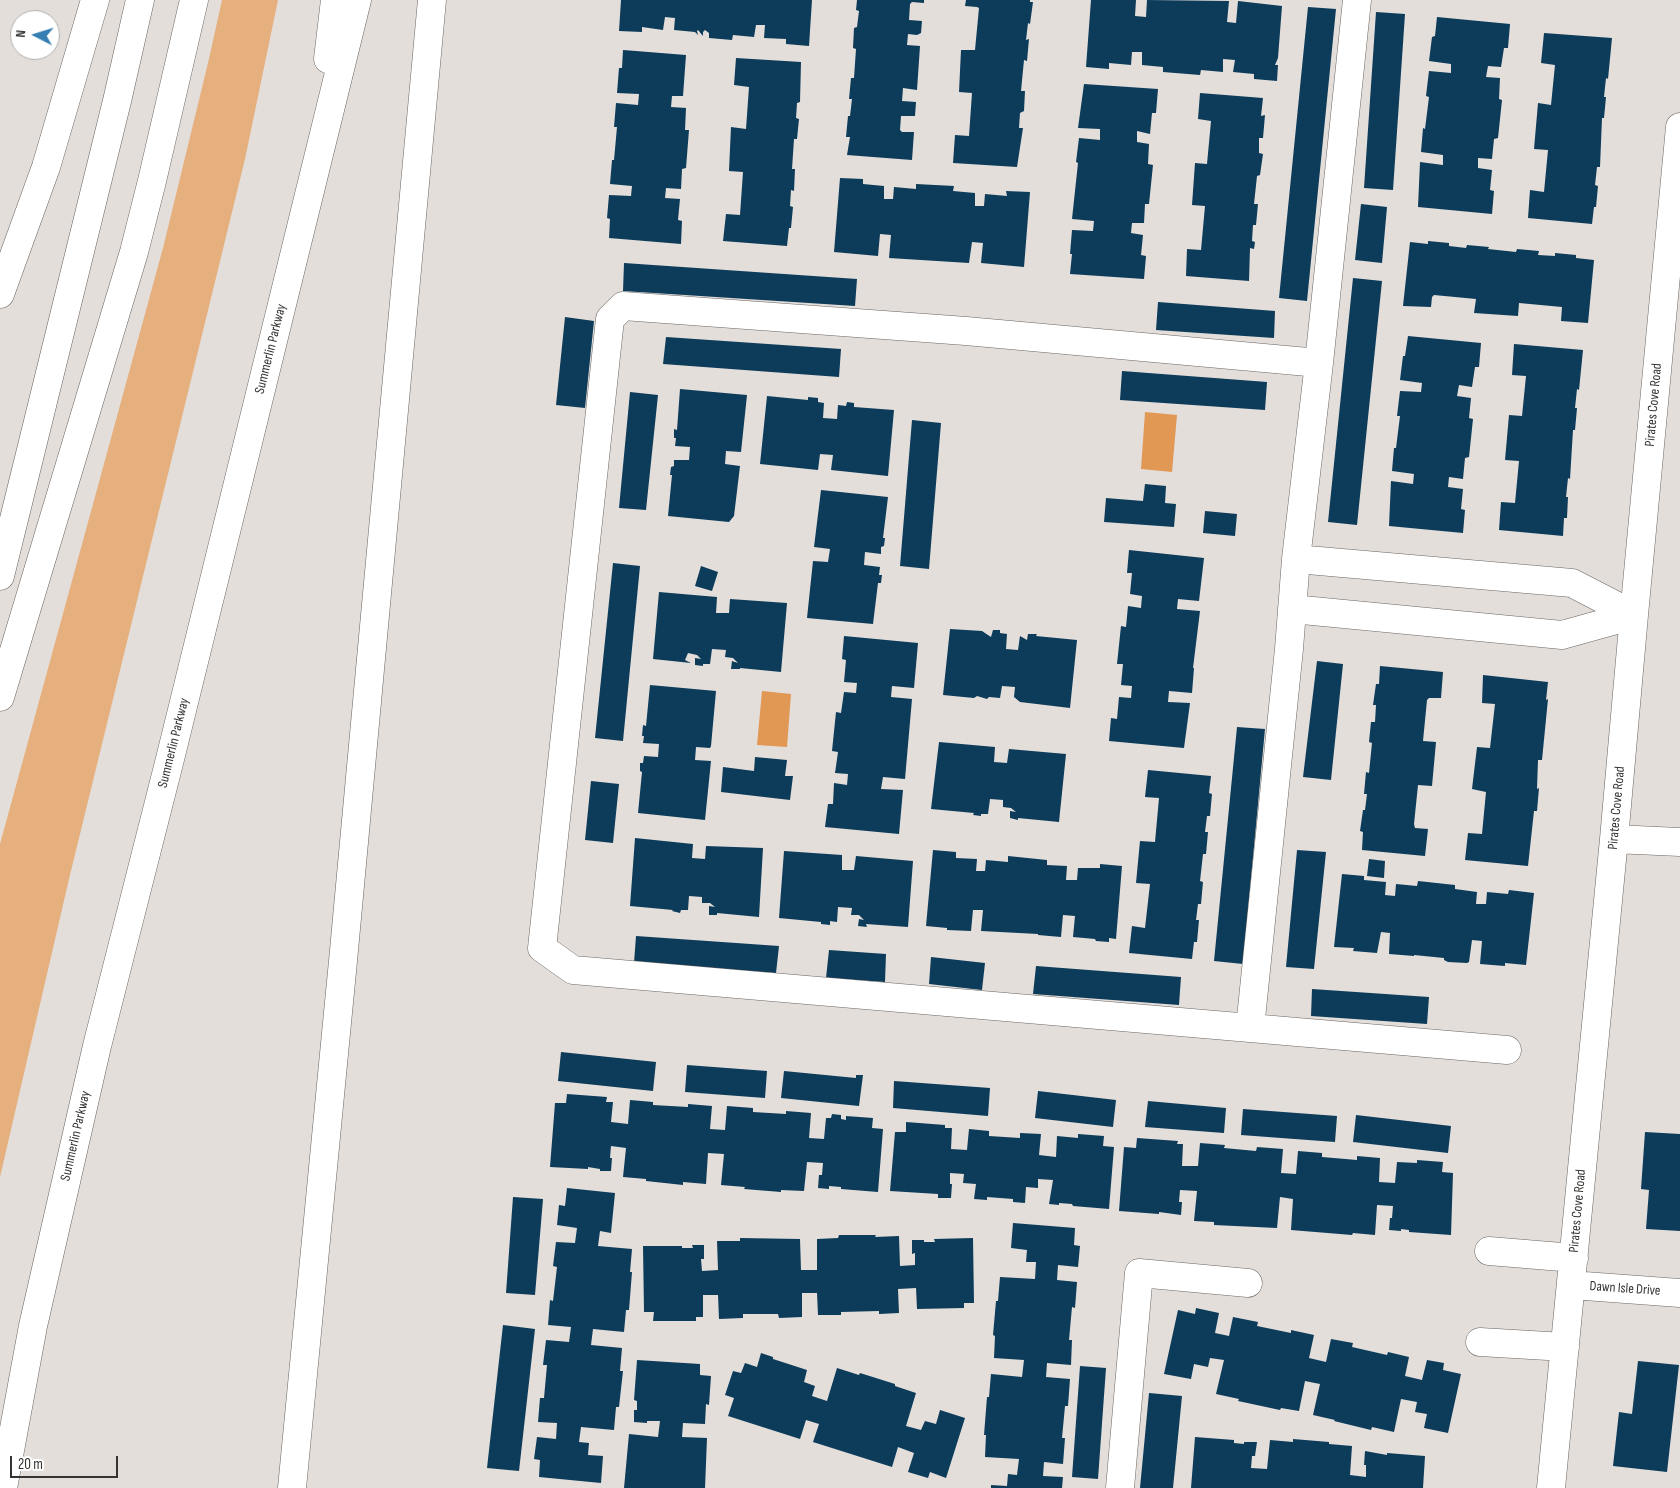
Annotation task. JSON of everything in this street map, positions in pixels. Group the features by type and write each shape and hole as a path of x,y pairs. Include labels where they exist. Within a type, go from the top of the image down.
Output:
{"main road":[{"path":"0,294 46,167 95,0"},
{"path":"0,576 118,101 140,0"},
{"path":"0,697 134,252 194,0"},
{"path":"315,172 335,0"},
{"name":"Summerlin Parkway","path":"3,1488 33,1326 97,1046 170,759 357,0"},
{"path":"292,1488 432,0"},
{"path":"1250,1028 1296,558 1319,363 1357,0"},
{"name":"Pirates Cove Road","path":"1551,1488 1680,127"},
{"path":"1319,363 966,331 623,306 610,318 542,948 573,970 1508,1050"},
{"path":"1296,558 1572,583 1634,615"},
{"path":"1292,609 1562,635 1634,615"},
{"path":"1614,839 1680,842"},
{"path":"1489,1251 1574,1258"},
{"path":"1120,1488 1139,1273 1248,1283"},
{"name":"Dawn Isle Drive","path":"1571,1285 1680,1293"},
{"path":"1480,1342 1565,1347"}],"shaded area":[{"path":"222,0 278,0 245,159 69,879 0,1177 0,844 163,248"},
{"path":"1145,412 1177,415 1172,472 1141,469"},
{"path":"762,691 791,694 787,747 757,745"}],"building":[{"path":"621,0 812,0 809,46 786,44 786,39 764,38 765,25 756,25 754,37 733,35 732,40 709,38 709,33 705,30 703,36 698,30 698,35 695,32 674,30 675,18 665,17 663,30 642,27 642,32 619,31"},
{"path":"857,0 924,0 924,3 912,2 910,4 909,20 922,21 921,33 917,35 908,34 907,45 920,46 917,90 903,88 902,101 916,102 915,116 901,116 900,130 902,132 914,132 912,160 847,155 850,137 846,137 852,99 849,99 851,78 854,78 856,49 853,48 854,28 857,27 859,11 856,10"},
{"path":"966,0 1030,0 1030,2 1033,2 1026,40 1029,39 1027,61 1024,60 1021,91 1025,91 1024,111 1020,113 1019,128 1023,128 1017,167 953,163 955,135 969,136 972,93 959,92 961,50 975,50 979,8 965,6"},
{"path":"1091,0 1136,0 1135,16 1146,17 1147,0 1229,1 1227,22 1236,23 1238,1 1282,6 1278,58 1275,65 1278,65 1277,81 1254,79 1254,74 1233,72 1235,60 1223,59 1223,72 1201,70 1200,75 1163,72 1163,67 1142,65 1142,52 1132,52 1131,65 1109,63 1109,69 1086,67"},
{"path":"1308,7 1336,9 1307,301 1279,298"},
{"path":"1376,12 1405,14 1393,190 1364,188"},
{"path":"1437,17 1510,24 1508,48 1504,48 1501,67 1488,66 1486,77 1500,78 1499,99 1502,100 1498,138 1494,139 1492,159 1478,158 1478,168 1492,170 1490,190 1494,191 1492,214 1418,207 1420,162 1443,165 1443,155 1421,152 1429,97 1426,96 1429,71 1451,73 1451,64 1429,61"},
{"path":"1544,33 1612,38 1608,79 1606,78 1604,97 1606,97 1604,118 1602,118 1600,167 1597,167 1595,185 1598,186 1596,207 1594,207 1592,224 1528,218 1530,190 1544,192 1548,150 1534,149 1538,103 1551,105 1555,65 1541,63"},
{"path":"623,50 686,55 683,96 672,96 671,107 686,108 685,130 689,130 686,168 682,169 681,189 666,188 665,198 680,199 678,220 682,221 681,244 609,238 610,219 607,218 609,195 631,196 632,186 610,184 617,127 614,127 616,103 638,105 639,94 617,93"},
{"path":"736,58 801,62 800,102 797,103 796,118 799,119 797,139 794,139 792,169 795,169 794,191 791,190 790,206 793,207 787,246 723,241 726,214 740,215 743,172 729,171 731,127 746,129 749,87 734,85"},
{"path":"1084,84 1158,89 1156,113 1152,113 1150,134 1137,131 1137,142 1149,144 1148,164 1153,165 1149,204 1145,204 1144,223 1132,223 1131,233 1143,235 1141,255 1146,256 1144,279 1070,274 1072,230 1093,231 1094,221 1072,219 1079,138 1100,140 1100,129 1078,128"},
{"path":"1200,93 1263,98 1261,116 1265,115 1263,138 1259,138 1259,153 1263,154 1260,175 1257,176 1254,204 1258,204 1256,225 1253,225 1252,241 1255,242 1254,249 1250,248 1249,281 1186,276 1187,249 1201,250 1205,206 1192,205 1195,163 1207,164 1211,121 1198,119"},
{"path":"840,178 863,179 863,184 884,186 884,199 893,199 894,187 916,189 916,184 954,186 953,191 975,193 975,206 984,206 985,194 1007,196 1006,191 1030,192 1024,267 981,263 983,243 972,242 969,263 889,258 891,235 880,234 878,256 834,252"},
{"path":"1361,204 1387,207 1382,263 1355,260"},
{"path":"1428,241 1449,243 1449,246 1466,248 1467,245 1516,252 1517,249 1539,251 1538,255 1555,256 1555,253 1576,255 1576,258 1594,260 1588,323 1561,321 1562,307 1519,303 1518,316 1474,313 1476,299 1434,295 1431,307 1403,306 1410,242 1428,244"},
{"path":"624,263 857,279 855,306 623,291"},
{"path":"1353,278 1382,281 1357,525 1328,522"},
{"path":"1158,302 1275,311 1274,338 1156,330"},
{"path":"565,317 594,321 585,408 556,405"},
{"path":"1408,336 1481,343 1479,367 1475,367 1472,387 1459,385 1457,396 1471,398 1469,418 1473,419 1469,457 1465,458 1463,479 1449,477 1448,487 1463,489 1461,509 1465,510 1463,533 1389,526 1391,481 1413,484 1414,474 1392,471 1400,416 1397,416 1400,391 1421,392 1422,383 1400,380"},
{"path":"666,337 841,349 839,377 663,364"},
{"path":"1514,344 1583,350 1579,390 1577,389 1575,408 1577,408 1575,430 1573,430 1570,479 1568,478 1566,497 1568,497 1567,518 1564,518 1563,536 1499,530 1501,502 1515,503 1519,461 1505,460 1509,415 1522,416 1526,376 1512,375"},
{"path":"1122,371 1267,382 1265,410 1120,400"},
{"path":"680,389 747,395 741,452 726,451 725,464 740,466 734,516 729,522 668,516 671,467 674,466 674,460 689,460 690,447 675,446 674,429 677,430"},
{"path":"630,392 658,395 646,510 619,508"},
{"path":"767,396 808,400 808,397 818,398 818,402 824,403 823,418 837,419 838,405 846,406 847,402 854,403 854,407 894,410 888,476 831,470 833,455 820,454 818,470 760,464"},
{"path":"912,420 941,423 929,569 900,566"},
{"path":"1145,484 1166,486 1165,503 1176,504 1174,527 1104,522 1106,498 1143,501"},
{"path":"821,490 888,497 883,538 885,538 884,546 881,547 881,554 865,552 864,565 880,567 879,575 882,575 881,583 878,583 873,624 807,618 813,561 828,562 830,549 814,547"},
{"path":"1205,511 1237,514 1235,536 1203,533"},
{"path":"1129,550 1204,558 1199,601 1178,599 1177,609 1200,611 1192,693 1169,691 1168,702 1190,703 1184,748 1109,741 1111,718 1117,719 1119,697 1131,698 1132,686 1121,685 1123,664 1117,664 1121,626 1126,627 1128,606 1141,608 1142,596 1130,594 1132,573 1127,573"},
{"path":"613,563 640,566 623,741 595,738"},
{"path":"701,566 718,572 712,591 695,586"},
{"path":"659,592 717,597 716,613 729,613 730,599 787,603 781,672 740,668 731,669 732,661 738,663 733,658 725,657 726,650 712,649 710,664 703,664 703,666 695,665 695,658 701,659 697,655 688,653 685,660 691,663 653,659"},
{"path":"950,629 982,631 991,637 993,630 1000,630 1000,633 1007,634 1006,649 1018,650 1020,636 1027,640 1028,634 1077,640 1070,708 1020,702 1014,697 1015,687 1002,686 1000,698 989,697 987,699 977,696 974,698 943,695"},
{"path":"844,636 918,643 914,688 892,686 891,697 912,699 905,779 883,777 881,789 903,790 899,834 825,827 828,804 833,804 834,783 847,785 848,774 835,773 838,752 832,751 836,712 841,713 844,692 856,693 857,683 844,682 846,660 842,659"},
{"path":"1317,661 1343,664 1331,780 1303,777"},
{"path":"1380,666 1443,672 1441,698 1429,698 1427,700 1423,741 1436,742 1432,786 1418,785 1414,824 1415,828 1428,829 1425,856 1362,850 1363,832 1360,831 1367,794 1364,794 1366,772 1369,773 1372,743 1369,742 1371,722 1375,722 1376,705 1373,705 1376,684 1379,684"},
{"path":"1483,675 1548,682 1542,760 1538,760 1537,789 1539,788 1537,811 1534,811 1528,866 1465,860 1468,833 1482,834 1486,792 1472,789 1477,747 1490,748 1495,704 1482,703"},
{"path":"650,685 716,691 711,746 710,748 696,747 695,760 711,761 705,820 638,813 642,772 640,771 640,763 643,763 644,756 658,757 659,744 643,743 644,736 642,736 643,725 646,726"},
{"path":"1237,727 1265,729 1243,964 1214,961"},
{"path":"939,742 995,747 994,762 1007,763 1009,749 1066,754 1059,822 1010,818 1010,811 1016,812 1011,808 1003,807 1003,800 990,799 988,814 981,814 981,816 973,815 974,813 931,809"},
{"path":"755,757 787,760 785,776 793,776 790,800 721,792 723,767 754,771"},
{"path":"1148,770 1211,776 1209,793 1212,794 1210,816 1207,816 1205,832 1208,832 1206,854 1203,854 1200,881 1203,882 1201,904 1198,904 1196,920 1199,920 1197,942 1194,942 1192,959 1129,953 1132,926 1145,928 1150,884 1136,883 1140,841 1155,842 1159,798 1145,797"},
{"path":"591,781 619,784 613,843 585,840"},
{"path":"635,838 693,844 692,858 705,859 706,846 763,848 759,917 717,913 717,915 709,915 709,906 715,907 710,903 702,903 702,897 689,896 688,910 681,910 680,913 673,910 630,906"},
{"path":"933,850 956,852 956,858 977,859 976,871 985,871 986,860 1008,862 1008,856 1047,860 1047,865 1067,866 1066,880 1077,880 1078,868 1100,868 1100,864 1122,866 1116,939 1109,938 1109,942 1073,937 1075,916 1063,915 1061,937 981,931 983,910 973,910 971,931 947,930 947,928 926,926"},
{"path":"1297,850 1326,852 1314,969 1286,967"},
{"path":"784,851 842,855 842,870 854,870 856,856 913,861 908,927 866,924 867,927 858,926 859,919 864,920 859,915 851,915 852,908 838,907 837,922 830,921 830,925 821,924 821,922 779,918"},
{"path":"1369,859 1385,861 1384,878 1367,876"},
{"path":"1342,874 1364,876 1364,880 1386,882 1385,895 1395,896 1396,884 1417,886 1418,881 1455,885 1455,889 1477,892 1476,904 1486,904 1487,892 1508,894 1509,890 1534,893 1526,965 1505,963 1505,966 1480,964 1482,941 1472,940 1469,962 1467,963 1448,962 1444,958 1389,954 1390,933 1381,932 1377,953 1353,951 1354,948 1334,947"},
{"path":"636,936 779,946 776,973 634,963"},
{"path":"829,950 886,954 885,982 826,978"},
{"path":"931,957 985,963 982,990 929,984"},
{"path":"1036,966 1181,977 1179,1005 1033,994"},
{"path":"1312,989 1429,997 1427,1024 1311,1016"},
{"path":"561,1052 656,1062 653,1091 558,1081"},
{"path":"687,1065 767,1071 765,1098 685,1092"},
{"path":"784,1071 856,1078 856,1075 863,1075 859,1106 781,1098"},
{"path":"894,1081 990,1088 988,1116 893,1108"},
{"path":"1038,1091 1116,1100 1113,1127 1035,1118"},
{"path":"567,1094 607,1097 606,1102 613,1102 611,1122 628,1124 630,1100 653,1102 653,1105 688,1107 688,1104 712,1106 710,1129 725,1130 727,1106 753,1108 753,1112 786,1114 786,1111 811,1113 809,1138 824,1139 826,1118 831,1118 832,1114 841,1115 841,1119 846,1120 846,1116 873,1118 872,1128 883,1129 878,1192 841,1189 841,1187 829,1186 829,1189 818,1188 819,1175 822,1175 823,1163 807,1162 804,1191 781,1190 781,1192 721,1185 724,1154 708,1153 706,1184 683,1182 683,1185 623,1177 626,1148 611,1146 611,1171 600,1171 600,1169 588,1167 588,1169 550,1167 555,1103 566,1103"},
{"path":"1148,1101 1226,1108 1224,1133 1145,1127"},
{"path":"1243,1109 1337,1116 1335,1142 1241,1135"},
{"path":"1356,1115 1451,1126 1448,1153 1353,1142"},
{"path":"906,1122 945,1125 945,1128 952,1128 951,1149 967,1150 969,1129 989,1131 989,1136 1020,1138 1020,1133 1041,1134 1039,1155 1056,1157 1057,1136 1078,1138 1078,1134 1104,1136 1103,1146 1114,1147 1109,1209 1073,1206 1072,1204 1049,1204 1053,1180 1038,1179 1038,1188 1026,1187 1025,1203 1013,1202 1013,1199 987,1197 987,1200 974,1199 976,1184 963,1183 964,1174 950,1173 950,1184 952,1184 951,1198 938,1198 938,1194 890,1191 895,1132 906,1132"},
{"path":"1645,1132 1680,1134 1680,1231 1646,1229 1649,1190 1641,1189"},
{"path":"1137,1138 1178,1141 1177,1144 1183,1144 1182,1166 1198,1166 1200,1143 1225,1145 1224,1148 1256,1151 1257,1147 1283,1149 1281,1173 1296,1174 1298,1151 1322,1153 1322,1157 1357,1160 1357,1156 1380,1158 1379,1182 1395,1183 1397,1162 1417,1163 1417,1160 1443,1162 1442,1172 1453,1173 1451,1235 1409,1232 1409,1230 1401,1229 1401,1231 1389,1230 1393,1206 1377,1205 1375,1235 1291,1230 1293,1199 1280,1197 1277,1228 1214,1225 1214,1222 1194,1221 1197,1191 1180,1190 1179,1202 1182,1202 1181,1215 1159,1212 1159,1214 1119,1211 1124,1147 1136,1148"},
{"path":"567,1188 615,1193 611,1233 600,1231 598,1246 632,1249 629,1310 626,1310 624,1332 593,1329 591,1345 622,1348 620,1371 623,1371 614,1430 581,1427 579,1442 589,1443 588,1455 603,1456 601,1483 539,1477 540,1460 534,1459 537,1437 556,1439 557,1423 538,1422 540,1398 544,1398 547,1365 543,1365 546,1340 569,1342 571,1327 548,1325 550,1300 553,1301 557,1267 553,1266 556,1242 575,1243 577,1228 557,1225 559,1205 565,1206"},
{"path":"513,1197 543,1199 535,1295 506,1293"},
{"path":"1013,1223 1075,1228 1074,1245 1080,1246 1078,1267 1058,1265 1057,1280 1077,1282 1075,1308 1072,1307 1069,1340 1072,1340 1071,1365 1047,1363 1046,1377 1070,1379 1068,1406 1065,1406 1062,1438 1065,1438 1063,1464 1044,1462 1043,1476 1063,1477 1062,1488 991,1488 991,1485 1007,1486 1008,1474 1017,1475 1019,1459 985,1457 986,1435 984,1435 991,1374 1022,1377 1024,1360 994,1358 995,1336 993,1335 1000,1277 1035,1279 1036,1262 1026,1262 1027,1250 1011,1248"},
{"path":"839,1235 899,1236 900,1266 915,1265 915,1253 912,1254 912,1240 935,1242 934,1239 973,1238 974,1303 964,1303 964,1308 917,1309 916,1288 898,1289 899,1313 879,1314 879,1311 841,1312 841,1315 818,1315 817,1293 802,1293 802,1317 779,1318 778,1314 743,1314 743,1318 719,1319 718,1295 703,1295 703,1317 696,1317 696,1321 653,1321 654,1312 644,1312 643,1246 682,1246 682,1248 693,1248 692,1245 704,1245 704,1259 701,1259 702,1271 718,1270 717,1241 740,1241 740,1238 800,1239 801,1270 817,1270 817,1239 838,1238"},
{"path":"1196,1308 1219,1313 1215,1333 1229,1336 1233,1317 1258,1322 1257,1326 1291,1333 1291,1330 1314,1335 1309,1358 1326,1362 1331,1339 1353,1343 1352,1347 1387,1355 1388,1352 1409,1357 1405,1376 1422,1380 1427,1360 1444,1363 1443,1370 1461,1374 1448,1433 1424,1428 1427,1414 1415,1412 1417,1402 1401,1399 1394,1432 1372,1427 1371,1430 1313,1415 1320,1384 1305,1381 1299,1411 1281,1408 1280,1410 1216,1394 1224,1360 1210,1358 1208,1367 1194,1364 1191,1379 1164,1374 1178,1310 1195,1314"},
{"path":"503,1325 535,1329 519,1471 487,1468"},
{"path":"761,1353 807,1370 804,1382 815,1386 812,1396 827,1401 837,1368 895,1384 895,1386 916,1393 906,1426 921,1430 925,1421 936,1424 940,1410 965,1418 946,1478 930,1472 928,1478 908,1472 914,1453 898,1447 892,1467 813,1442 819,1424 806,1420 800,1439 728,1416 734,1398 725,1395 733,1371 741,1373 745,1363 757,1367"},
{"path":"637,1360 700,1364 700,1375 711,1376 709,1405 706,1404 705,1424 683,1423 682,1437 707,1438 705,1488 624,1488 629,1434 658,1437 660,1421 634,1422 634,1410 637,1410 637,1401 634,1400"},
{"path":"1638,1361 1679,1365 1667,1472 1613,1466 1619,1412 1632,1414"},
{"path":"1080,1366 1106,1368 1098,1479 1072,1477"},
{"path":"1149,1393 1182,1396 1173,1488 1140,1488"},
{"path":"1195,1437 1234,1440 1234,1443 1244,1444 1244,1442 1257,1442 1255,1456 1252,1456 1251,1468 1267,1469 1270,1440 1293,1442 1293,1439 1352,1446 1350,1475 1366,1477 1366,1465 1364,1465 1365,1451 1387,1455 1387,1453 1425,1456 1423,1488 1191,1488"}]}
